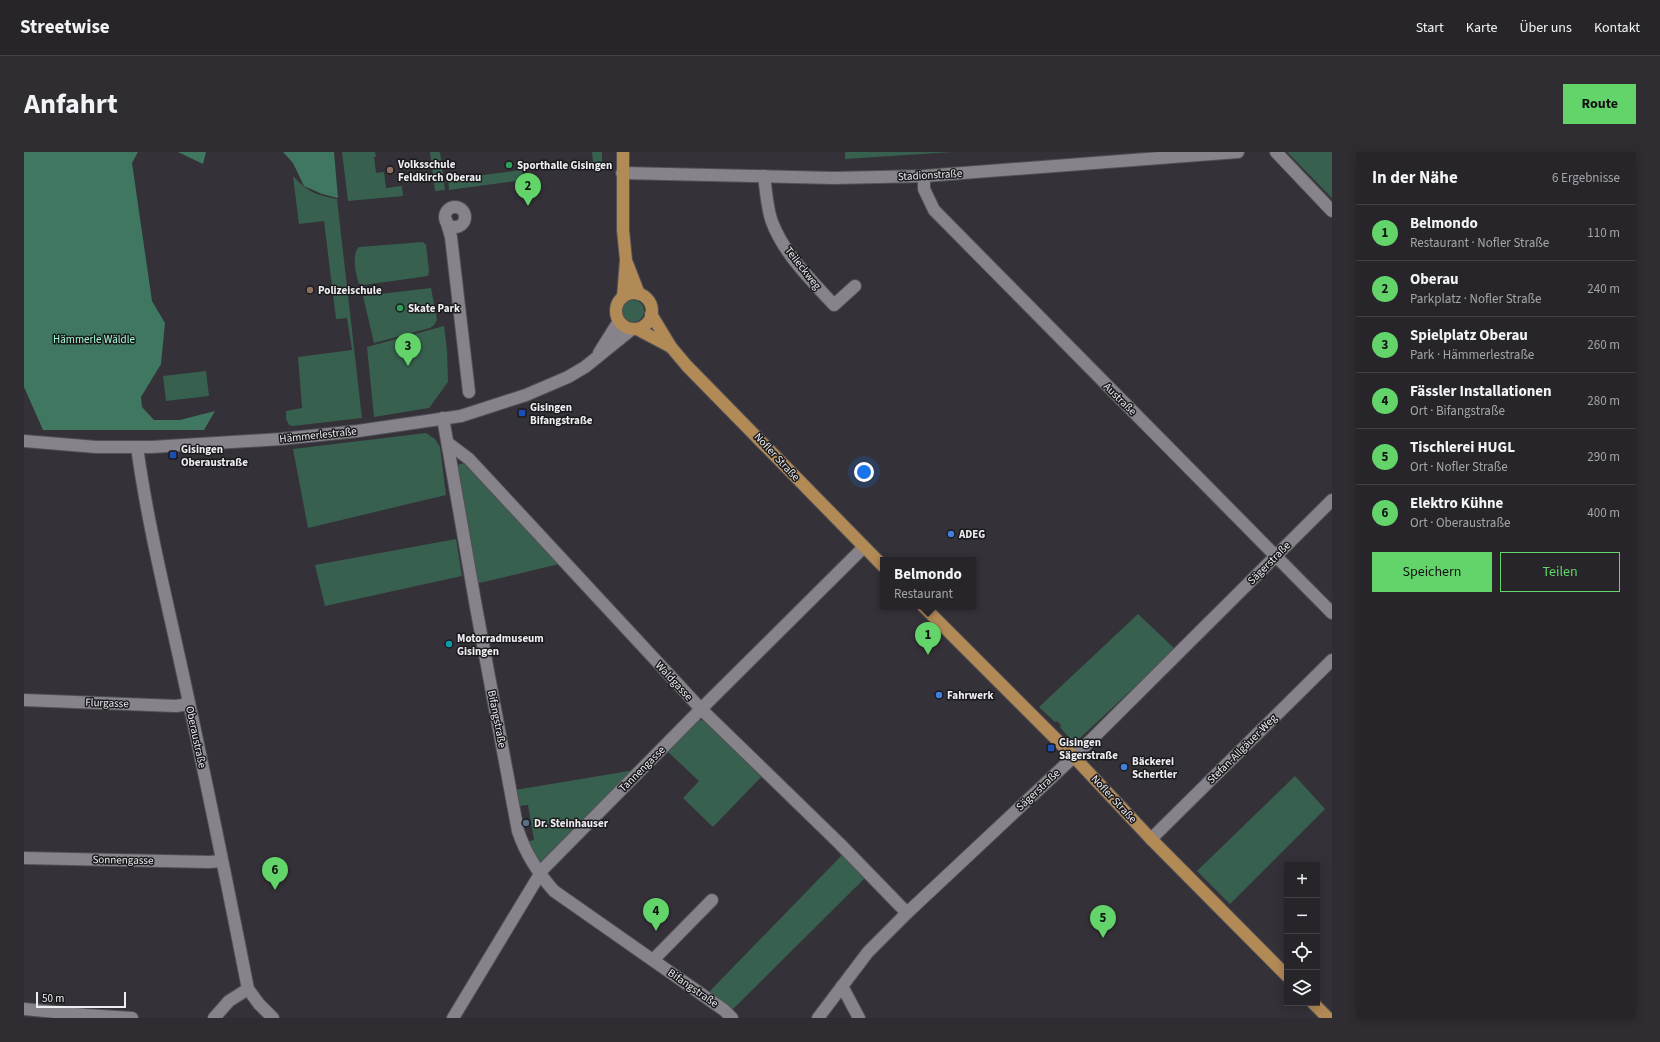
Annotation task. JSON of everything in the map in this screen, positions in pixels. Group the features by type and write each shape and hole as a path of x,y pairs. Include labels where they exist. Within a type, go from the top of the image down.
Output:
{"main road":[{"name":"Nofler Straße","path":"624,152 622,173 623,230 626,260 623,297 616,308 619,321 624,326 634,329 671,347"},
{"name":"Nofler Straße","path":"626,260 639,294 648,300 651,314 671,347 687,366 771,450 880,563"},
{"path":"623,297 628,294 639,294"},
{"path":"634,329 645,325 651,314"},
{"name":"Nofler Straße","path":"926,609 1074,757 1151,839 1284,973"},
{"path":"1316,1006 1328,1018"}],"street":[{"name":"Stadionstraße","path":"622,173 834,178 924,176 1238,152"},
{"path":"1276,152 1332,211"},
{"name":"Teileckweg","path":"764,176 771,221 787,250 804,272 834,305 855,286"},
{"name":"Austraße","path":"924,176 924,188 934,210 1332,614"},
{"path":"451,237 452,232 464,221 464,215 459,208 452,207 447,211 446,220 451,237 469,392"},
{"path":"446,220 450,225 459,226"},
{"name":"Hämmerlestraße","path":"598,356 619,321"},
{"name":"Hämmerlestraße","path":"24,441 96,447 137,448 358,431 472,414 526,395 568,377 585,367 634,329"},
{"name":"Bifangstraße","path":"443,418 470,576 518,831 528,856 539,874 554,891 724,1010 732,1018"},
{"name":"Waldgasse","path":"448,443 469,459 701,709 840,844 907,912"},
{"name":"Oberaustraße","path":"137,448 141,480 152,537 189,704 248,989 259,1004 273,1018"},
{"name":"Sägerstraße","path":"818,1018 868,952 907,912 1074,757 1332,500"},
{"name":"Tannengasse","path":"454,1018 539,874 701,709 864,547"},
{"name":"Stefan-Allgäuer-Weg","path":"1151,839 1332,660"},
{"name":"Flurgasse","path":"24,700 176,706 189,704"},
{"name":"Sonnengasse","path":"24,858 222,861"},
{"path":"653,960 712,900"},
{"path":"842,986 859,1018"},
{"path":"204,1018 214,1018 229,1001 248,989"},
{"path":"24,1008 86,1015 132,1018"}],"green space":[{"name":"Hämmerle Wäldle","path":"24,152 138,152 132,163 152,301 165,323 161,364 141,397 142,407 154,420 180,420 215,411 204,430 43,430 24,387"},
{"path":"178,152 206,152 203,164"},
{"path":"283,152 334,152 338,198 322,194 304,186 293,163"},
{"path":"342,152 375,152 376,157 374,157 376,173 384,172 386,188 402,186 403,196 348,201"},
{"path":"430,152 440,152 445,190 435,191"},
{"path":"592,152 602,152 602,165 596,172 594,166 555,171 555,166 593,161"},
{"path":"845,152 953,152 845,159"},
{"path":"1287,152 1332,152 1332,198"},
{"path":"522,170 523,180 449,190 448,179"},
{"path":"293,176 303,186 313,192 337,199 362,418 293,426 289,425 286,419 286,411 302,408 298,357 352,350 347,318 336,319 324,221 299,224"},
{"path":"423,242 426,245 429,271 428,276 364,285 359,284 355,254 359,247"},
{"name":"Skate Park","path":"431,288 437,320 434,325 430,328 374,343 363,296"},
{"path":"629,300 637,300 644,307 644,315 637,322 629,322 622,315 622,307"},
{"path":"444,326 447,350 448,382 429,408 374,417 367,347"},
{"path":"206,371 209,396 166,401 163,376"},
{"path":"426,433 435,439 440,447 446,495 308,528 293,449"},
{"path":"464,463 469,464 559,564 475,584 457,466"},
{"path":"456,539 462,576 325,606 315,565"},
{"path":"1138,614 1175,649 1079,739 1071,739 1060,727 1061,725 1057,721 1055,722 1039,707"},
{"path":"700,720 705,721 763,775 713,827 683,798 699,781 667,751 695,722"},
{"path":"635,770 548,860 541,862 536,860 526,842 534,840 528,805 518,806 515,790"},
{"path":"1295,776 1325,809 1230,904 1197,871"},
{"path":"843,854 867,876 732,1010 709,992"}],"place":[{"name":"Sporthalle Gisingen","path":"509,165"},
{"name":"Volksschule Feldkirch Oberau","path":"390,170"},
{"name":"Oberau","path":"528,206"},
{"name":"Polizeischule","path":"310,290"},
{"name":"Skate Park","path":"400,308"},
{"name":"Spielplatz Oberau","path":"408,366"},
{"name":"Gisingen Bifangstraße","path":"522,413"},
{"name":"Gisingen Oberaustraße","path":"173,455"},
{"name":"ADEG","path":"951,534"},
{"name":"Motorradmuseum Gisingen","path":"449,644"},
{"name":"Belmondo","path":"928,655"},
{"name":"Fahrwerk","path":"939,695"},
{"name":"Gisingen Sägerstraße","path":"1051,748"},
{"name":"Bäckerei Schertler","path":"1124,767"},
{"name":"Dr. Steinhauser","path":"526,823"},
{"name":"Elektro Kühne","path":"275,890"},
{"name":"Fässler Installationen","path":"656,931"},
{"name":"Tischlerei HUGL","path":"1103,938"}]}
